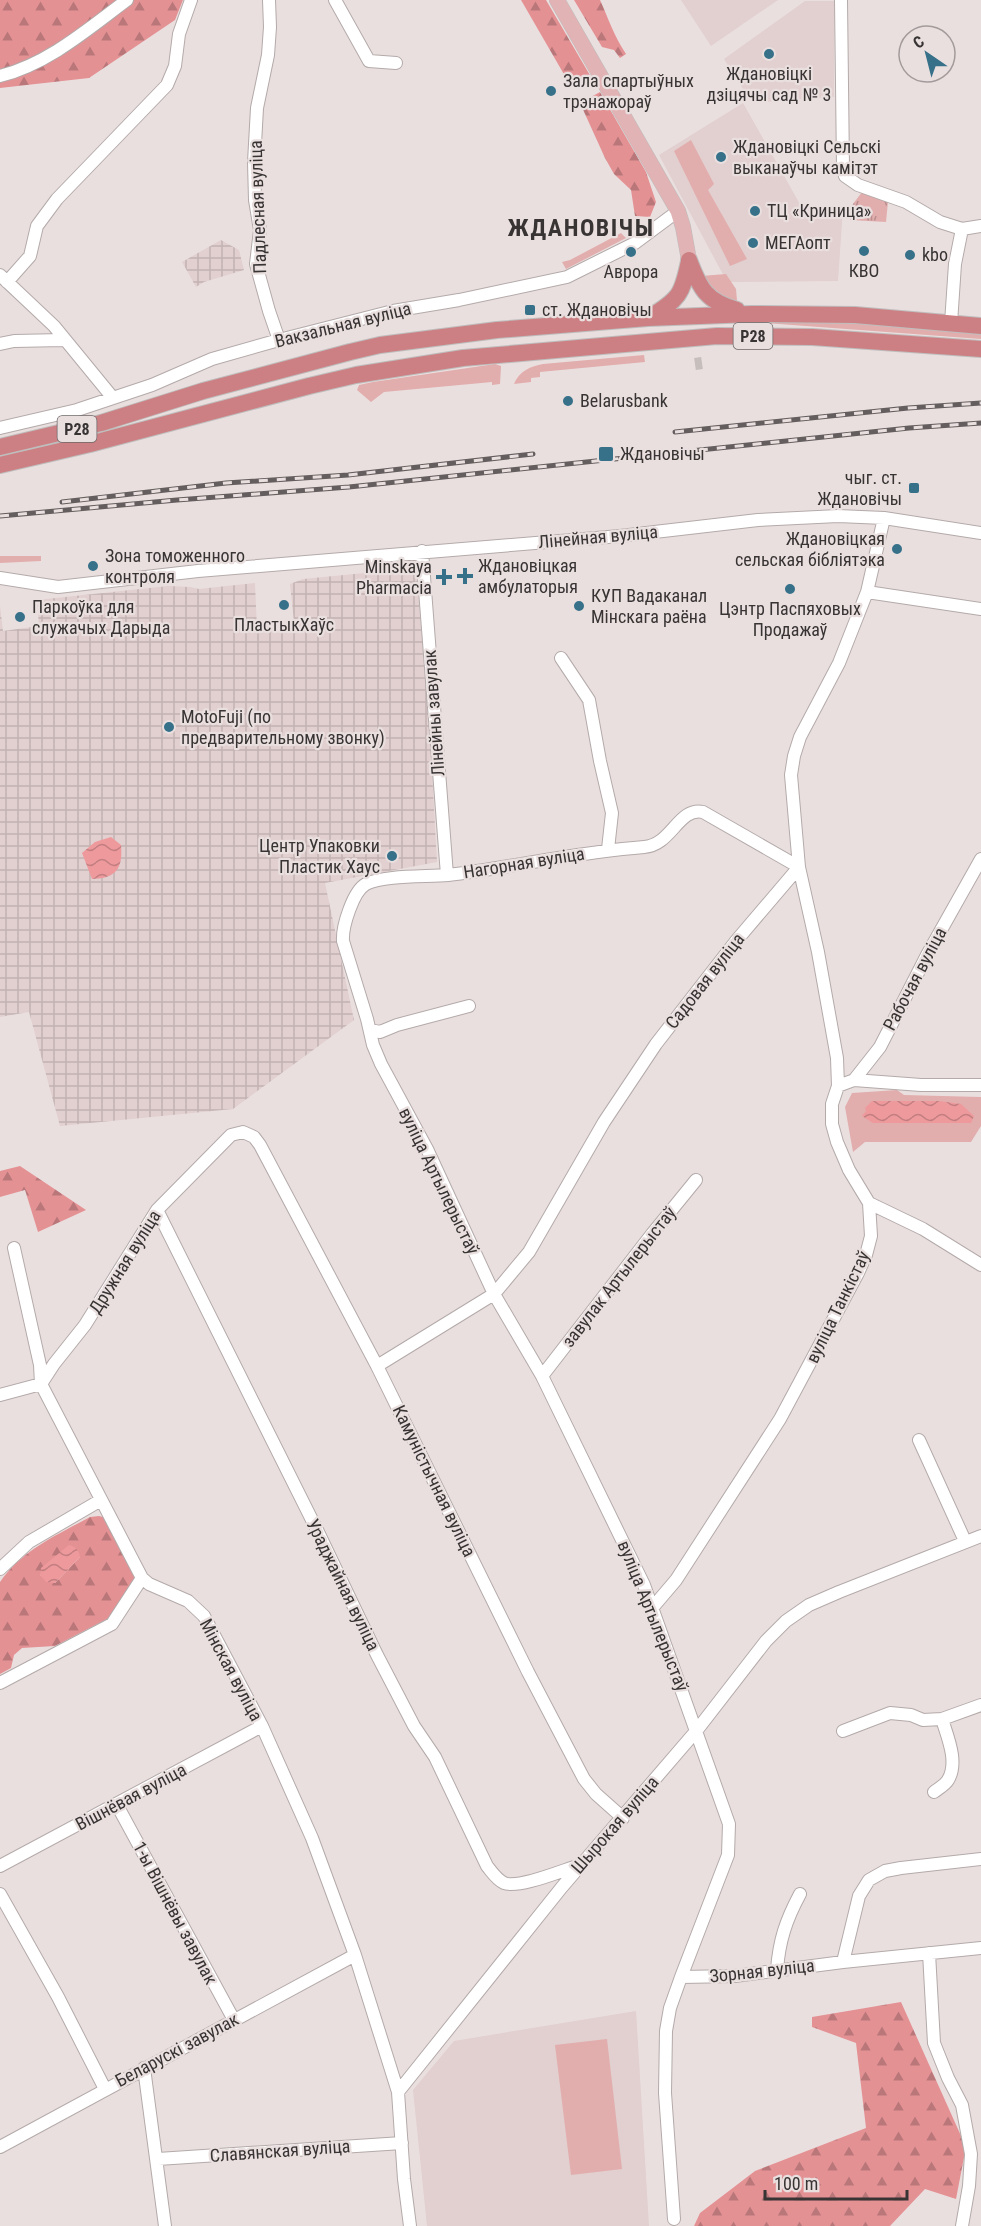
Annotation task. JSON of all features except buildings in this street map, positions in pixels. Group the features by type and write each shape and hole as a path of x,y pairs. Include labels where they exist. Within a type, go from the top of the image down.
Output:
{"highway":[{"path":"689,260 697,280 711,298 719,304 751,314"},
{"path":"648,318 675,300 681,291 689,260"},
{"name":"Р28","path":"0,447 102,423 203,391 380,345 497,330 648,318 751,314 855,315 981,326"},
{"name":"Р28","path":"0,465 309,386 376,371 463,358 717,336 812,337 981,349"}],"main road":[{"path":"557,0 678,211 689,260"}],"street":[{"path":"0,76 34,64 68,43 127,0"},
{"path":"113,398 54,327 4,279 30,256 37,226 57,199 167,85 175,66 178,34 191,0"},
{"name":"Падлесная вуліца","path":"269,0 268,45 259,93 255,140 255,200 260,230 256,264 279,340"},
{"path":"335,0 369,61 396,63"},
{"path":"842,0 843,168 845,176 858,186 906,202 940,222 962,229 981,226"},
{"name":"Вакзальная вуліца","path":"0,428 113,398 152,385 212,359 279,340 393,311 459,300 567,277 636,243 678,211"},
{"path":"951,323 955,264 962,229"},
{"path":"0,344 14,341 63,340"},
{"name":"Лінейная вуліца","path":"0,578 58,587 198,571 620,536 758,520 838,516 884,518 981,533"},
{"path":"799,867 791,775 794,756 800,737 839,663 867,592 884,518"},
{"name":"Лінейны завулак","path":"422,551 447,875"},
{"path":"867,592 981,609"},
{"path":"561,658 589,700 612,813 608,849"},
{"name":"Нагорная вуліца","path":"368,1025 342,941 342,932 358,890 367,884 384,880 447,875 608,849 654,846 667,836 684,816 698,811 799,867"},
{"name":"Рабочая вуліца","path":"854,1080 880,1047 927,955 981,859"},
{"name":"вуліца Танкістаў","path":"653,1607 676,1580 780,1419 850,1289 866,1255 871,1236 869,1203 849,1170 832,1124 832,1104 838,1086 837,1058 818,952 799,867"},
{"name":"Садовая вуліца","path":"378,1365 494,1294 529,1252 604,1122 656,1044 735,941 799,867"},
{"path":"368,1025 380,1032 397,1025 469,1006"},
{"name":"вуліца Артылерыстаў","path":"368,1025 373,1046 381,1064 428,1149 494,1294 542,1376 625,1544 653,1607 729,1824 728,1855 670,2008 666,2031 665,2093 674,2219"},
{"path":"838,1086 854,1080 921,1085 981,1085"},
{"name":"Дружная вуліца","path":"41,1384 85,1324 156,1210 231,1135 243,1132 254,1137"},
{"name":"Камуністычная вуліца","path":"254,1137 260,1144 378,1365 528,1672 584,1779 596,1794 623,1818"},
{"name":"завулак Артылерыстаў","path":"542,1376 652,1233 696,1180"},
{"path":"869,1203 922,1228 981,1265"},
{"name":"Ураджайная вуліца","path":"156,1210 313,1521 377,1655 414,1726 435,1757 487,1866 496,1878 506,1884 519,1884 580,1865"},
{"path":"0,1683 112,1624 142,1578 41,1384 40,1365 14,1248"},
{"path":"0,1395 41,1384"},
{"path":"919,1440 965,1541"},
{"path":"0,1569 29,1542 101,1500"},
{"name":"Шырокая вуліца","path":"398,2092 580,1865 623,1818 697,1730 766,1641 786,1621 809,1605 981,1536"},
{"name":"Мінская вуліца","path":"142,1578 149,1584 188,1601 204,1616 262,1726 312,1838 355,1955 398,2092"},
{"path":"843,1731 890,1713 910,1715 924,1720 942,1719 981,1705"},
{"path":"933,1792 948,1780 952,1764 951,1746 942,1719"},
{"name":"Вішнёвая вуліца","path":"0,1866 262,1726"},
{"name":"1-ы Вішнёвы завулак","path":"117,1805 234,2020"},
{"path":"843,1962 859,1896 869,1880 885,1871 901,1868 981,1859"},
{"path":"0,1894 58,1997 105,2089"},
{"path":"777,1970 779,1944 789,1914 800,1894"},
{"name":"Зорная вуліца","path":"681,1977 735,1976 981,1948"},
{"path":"929,1953 934,2043 962,2105 971,2154 969,2186 962,2226"},
{"name":"Беларускі завулак","path":"0,2147 355,1955"},
{"path":"144,2068 158,2159 165,2226"},
{"path":"398,2092 410,2226"},
{"name":"Славянская вуліца","path":"158,2159 402,2143"}],"shaded area":[{"path":"681,0 778,0 711,46"},
{"path":"805,1 834,1 834,97 752,103 724,59"},
{"path":"743,103 801,206 843,208 838,281 727,282 659,155"},
{"path":"221,240 239,250 244,270 204,282 196,287 182,262"},
{"path":"416,568 430,735 437,862 325,883 354,1020 233,1109 60,1126 29,1012 0,1017 0,606 3,631 39,626 37,600 168,586 199,589 255,583 257,630 295,632 290,584 303,579"},
{"path":"636,2011 649,2226 427,2226 413,2090 454,2041"}],"green space":[{"path":"0,0 183,0 175,20 89,78 0,88"},
{"path":"521,0 546,0 591,77 579,88 569,83"},
{"path":"574,0 600,0 626,54 620,58 614,50 602,47"},
{"path":"600,92 646,172 656,202 650,217 635,216 631,190 614,174 580,103"},
{"path":"691,140 714,184 708,190 747,259 730,266 674,151"},
{"path":"862,192 888,202 886,222 850,220 850,208"},
{"path":"621,233 626,238 566,269 562,262 570,260"},
{"path":"726,274 736,289 737,300 719,297 701,276"},
{"path":"734,317 912,326 981,333 981,339 740,321"},
{"path":"644,355 645,362 540,372 540,377 531,378 531,382 514,384 522,372 543,364"},
{"path":"495,364 501,366 500,384 492,385 492,382 384,392 371,402 357,390 359,385 373,382"},
{"path":"0,556 41,556 41,561 0,563"},
{"path":"897,1090 904,1095 981,1097 981,1126 971,1142 865,1142 853,1152 845,1107 852,1093"},
{"path":"20,1166 86,1210 38,1232 25,1190 0,1197 0,1171"},
{"path":"90,1517 107,1518 134,1573 134,1581 109,1618 55,1646 22,1648 14,1655 11,1668 0,1674 0,1582 29,1552","holes":["80,1557 55,1583 40,1575"]},
{"path":"901,2002 966,2147 956,2199 925,2189 890,2226 694,2226 700,2213 755,2171 866,2128 856,2043 812,2027 812,2017"},
{"path":"607,2039 622,2169 571,2175 555,2045"}],"water":[{"path":"111,837 121,845 119,866 107,877 92,879 82,853 95,842"},
{"path":"872,1101 939,1101 961,1104 974,1116 971,1123 873,1123 862,1116 866,1111 865,1108"},
{"path":"69,1545 77,1549 80,1557 55,1583 46,1582 40,1575 41,1568"}],"tunnel":[{"path":"695,364 702,363"}],"railway":[{"path":"675,432 908,408 981,403"},
{"path":"0,516 349,487 909,428 981,423"},
{"path":"62,502 226,483 348,475 533,454"}],"place":[{"name":"Ждановіцкі дзіцячы сад № 3","path":"769,54"},
{"name":"Зала спартыўных трэнажораў","path":"551,91"},
{"name":"Ждановіцкі Сельскі выканаўчы камітэт","path":"721,157"},
{"name":"ТЦ «Криница»","path":"755,211"},
{"name":"МЕГАопт","path":"753,243"},
{"name":"КВО","path":"864,251"},
{"name":"Аврора","path":"631,252"},
{"name":"kbo","path":"910,255"},
{"name":"ст. Ждановічы","path":"530,310"},
{"name":"Belarusbank","path":"568,401"},
{"name":"Ждановічы","path":"606,454"},
{"name":"чыг. ст. Ждановічы","path":"914,488"},
{"name":"Ждановіцкая сельская бібліятэка","path":"897,549"},
{"name":"Зона томоженного контроля","path":"93,566"},
{"name":"Ждановіцкая амбулаторыя","path":"465,576"},
{"name":"Minskaya Pharmacia","path":"444,577"},
{"name":"Цэнтр Паспяховых Продажаў","path":"790,589"},
{"name":"ПластыкХаўс","path":"284,605"},
{"name":"КУП Вадаканал Мінскага раёна","path":"579,606"},
{"name":"Паркоўка для служачых Дарыда","path":"20,617"},
{"name":"MotoFuji (по предварительному звонку)","path":"169,727"},
{"name":"Центр Упаковки Пластик Хаус","path":"392,856"}],"district":[{"name":"ЖДАНОВІЧЫ","path":"581,228"}]}
